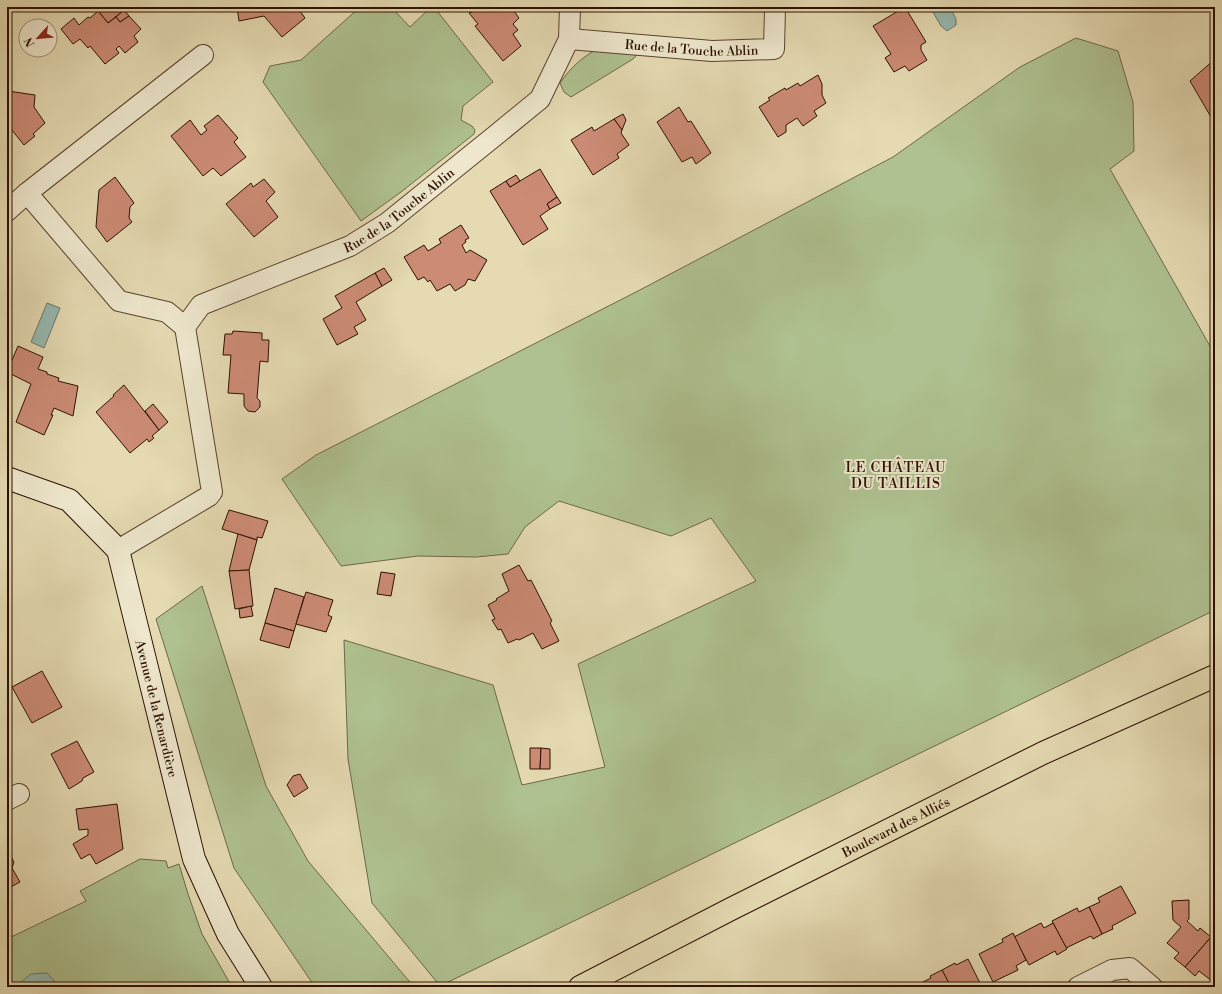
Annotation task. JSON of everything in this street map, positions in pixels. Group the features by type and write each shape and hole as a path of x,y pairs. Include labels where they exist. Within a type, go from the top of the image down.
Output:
{"main road":[{"name":"Boulevard des Alliés","path":"580,987 731,909 1043,753 1215,676"}],"street":[{"name":"Rue de la Touche Ablin","path":"185,327 201,304 350,246 387,223 540,99 569,39 570,7"},
{"name":"Rue de la Touche Ablin","path":"569,39 712,51 774,49 775,8"},
{"path":"7,211 27,193 203,55"},
{"path":"7,478 69,500 118,550 209,496 212,492 185,327 167,312 119,301 27,193"},
{"name":"Avenue de la Renardière","path":"118,550 194,859 228,934 261,987"},
{"path":"1078,987 1112,970 1130,968 1152,987"}],"green space":[{"path":"360,7 391,7 410,27 431,7 434,7 493,82 463,106 461,120 472,126 475,130 474,134 401,192 361,221 263,82 270,66 301,60"},
{"path":"1076,38 1118,51 1133,102 1134,151 1110,169 1215,355 1215,610 440,986 372,903 348,759 344,640 493,685 522,785 605,767 578,664 756,581 711,518 671,536 559,501 525,527 508,554 476,557 418,556 341,566 282,479 316,455 636,292 893,157 1020,67"},
{"path":"601,47 637,49 636,56 571,97 564,92 560,83 578,62 588,54"},
{"path":"202,586 266,786 308,861 414,987 315,987 234,868 156,619"},
{"path":"140,859 166,861 168,868 179,864 202,934 232,987 7,987 7,939 86,901 80,891"}],"water":[{"path":"930,7 950,7 956,19 956,25 947,31 941,26"},
{"path":"47,303 60,308 44,348 31,342"},
{"path":"47,973 58,987 15,987 31,974"}],"building":[{"path":"103,7 122,7 124,10 108,23 98,11"},
{"path":"237,7 297,7 305,18 282,37 264,16 239,21"},
{"path":"468,7 511,7 519,18 513,24 518,30 513,34 521,46 503,61 475,26 478,24 469,13 472,12"},
{"path":"905,7 926,42 921,45 921,50 927,60 909,71 905,66 894,72 885,58 891,54 873,26"},
{"path":"124,10 129,16 120,22 116,17"},
{"path":"98,11 108,23 116,17 120,22 129,16 141,29 134,36 138,42 125,53 119,46 116,49 119,53 105,64 90,46 88,48 80,39 73,44 61,29 74,18 79,25"},
{"path":"1215,59 1215,124 1190,81"},
{"path":"818,75 822,84 822,95 826,103 814,111 817,116 803,126 797,118 786,125 786,132 778,137 759,107 770,100 768,98 785,88 786,90 798,83 800,86"},
{"path":"7,88 9,89 8,91 35,95 34,107 45,123 33,134 35,136 24,145 7,124"},
{"path":"679,107 688,122 691,121 711,153 696,164 692,157 682,162 657,122"},
{"path":"623,114 626,120 622,130 614,119"},
{"path":"218,115 238,138 234,142 246,157 221,176 213,168 203,176 171,136 190,120 201,135 207,130 204,126"},
{"path":"614,119 622,130 621,133 629,145 617,154 619,158 593,175 571,140 592,127 594,131"},
{"path":"540,169 557,197 547,204 550,209 540,216 548,229 523,245 490,191 506,181 510,187"},
{"path":"516,175 520,181 510,187 506,181"},
{"path":"115,177 134,203 130,207 129,218 132,222 107,242 96,227 99,190"},
{"path":"264,179 275,192 266,201 278,217 254,237 226,204 251,183 253,187"},
{"path":"557,197 561,203 550,209 547,204"},
{"path":"461,225 469,238 465,240 466,242 462,245 466,253 470,250 487,260 475,281 468,279 465,285 455,291 450,284 437,291 430,280 428,282 424,277 418,280 404,257 424,245 428,251 441,243 439,239"},
{"path":"384,268 392,280 382,286 375,273"},
{"path":"375,273 382,286 356,302 366,320 354,327 358,334 337,345 323,319 342,308 335,296"},
{"path":"233,331 262,333 262,340 269,340 268,362 260,361 257,398 260,401 260,407 255,412 248,411 244,406 244,394 228,393 231,355 223,355 225,334 232,334"},
{"path":"18,346 43,357 38,369 59,378 58,381 78,386 73,416 54,408 51,415 53,415 44,435 16,422 31,384 7,372"},
{"path":"124,385 159,430 152,436 154,438 149,442 147,439 130,453 96,412"},
{"path":"153,404 168,422 159,430 145,411"},
{"path":"229,510 268,521 262,538 257,537 257,540 222,529"},
{"path":"238,534 257,540 249,570 229,571"},
{"path":"519,565 528,581 531,580 552,621 550,623 559,641 542,649 533,633 519,640 517,639 508,643 501,629 498,630 492,620 495,619 488,605 509,591 502,574"},
{"path":"249,570 253,606 235,609 229,571"},
{"path":"381,572 395,574 391,596 377,594"},
{"path":"275,588 304,597 294,631 265,623"},
{"path":"306,592 333,600 328,615 332,617 326,632 296,624"},
{"path":"251,606 253,616 240,618 239,609"},
{"path":"265,623 294,631 289,648 260,640"},
{"path":"42,671 62,707 32,723 12,687"},
{"path":"77,741 94,772 83,778 82,781 69,789 51,754"},
{"path":"530,748 541,748 540,769 530,769"},
{"path":"541,748 550,749 550,769 540,769"},
{"path":"300,774 308,788 294,797 287,785 293,776"},
{"path":"117,804 123,849 96,864 90,854 81,859 73,844 88,835 88,829 79,830 76,809"},
{"path":"7,851 14,862 12,868 20,882 7,889"},
{"path":"1121,886 1136,913 1112,926 1113,929 1102,934 1089,907 1100,902 1098,898"},
{"path":"1189,900 1189,919 1187,921 1198,931 1200,928 1211,937 1185,967 1174,958 1179,953 1167,943 1181,927 1173,920 1172,901"},
{"path":"1089,907 1102,934 1093,939 1091,936 1066,948 1052,921 1077,908 1079,912"},
{"path":"1041,923 1044,928 1053,923 1067,949 1057,955 1055,951 1029,965 1014,937"},
{"path":"1013,933 1026,960 1016,966 1018,970 993,982 979,954 1003,942 1002,939"},
{"path":"1211,937 1215,941 1215,977 1212,981 1199,971 1195,976 1185,967"},
{"path":"968,959 982,987 951,987 942,970 955,963 956,965"},
{"path":"942,970 951,987 918,987 917,985 931,978 930,976"}],"district":[{"name":"LE CHÂTEAU DU TAILLIS","path":"896,476"}]}
